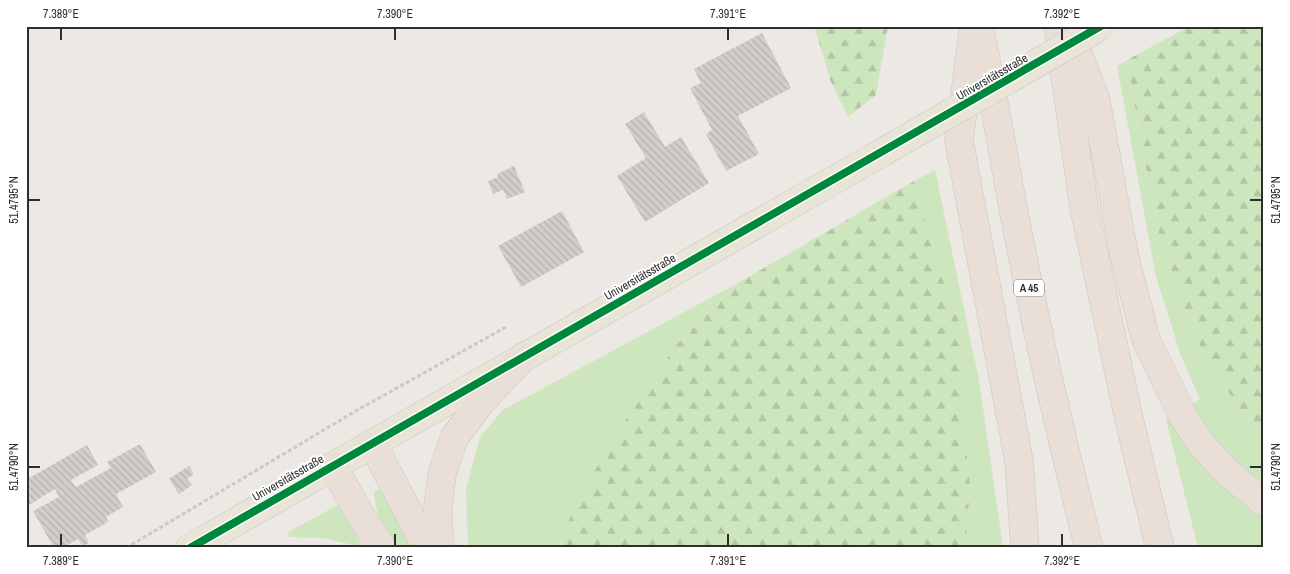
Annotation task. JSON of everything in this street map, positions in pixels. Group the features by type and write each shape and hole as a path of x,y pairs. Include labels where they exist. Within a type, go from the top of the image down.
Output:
{"highway":[{"path":"974,26 959,141 1019,461 1025,548"},
{"name":"A 45","path":"979,26 1023,257 1062,441 1089,548"},
{"path":"1058,26 1084,208 1160,548"},
{"path":"1068,26 1096,101 1124,254 1146,340 1184,418 1202,445 1228,473 1264,502"},
{"path":"441,548 438,505 442,474 454,438 480,403 523,357"},
{"path":"372,443 427,548"},
{"path":"333,466 359,513 382,548"}],"main road":[{"name":"Universitätsstraße","path":"190,548 1101,26"}],"path":[{"path":"126,548 354,412 506,327"}],"green space":[{"path":"814,26 888,26 876,95 848,117 831,82"},
{"path":"1190,26 1264,26 1264,437 1253,429 1205,357 1183,306 1160,238 1140,136 1127,60"},
{"path":"1127,60 1160,238 1183,306 1205,357 1253,429 1264,437 1264,548 1198,548 1166,420 1200,399 1181,356 1156,277 1117,66"},
{"path":"935,170 979,381 1003,548 964,548 970,483 964,430 963,329 940,273 914,181"},
{"path":"914,181 940,273 963,329 964,430 970,483 964,548 561,548 574,505 620,429 676,345 738,283"},
{"path":"738,283 676,345 611,444 562,541 561,548 468,548 466,489 480,437 503,410"},
{"path":"380,489 395,509 415,548 395,548 376,508 374,492"},
{"path":"338,505 360,542 358,546 323,538 289,537 288,532"}],"building":[{"path":"762,33 791,88 738,116 759,154 726,171 706,134 712,130 690,88 701,83 694,69"},
{"path":"644,112 665,147 681,137 709,183 645,222 617,176 646,158 625,124"},
{"path":"514,166 525,192 507,199 503,190 493,194 488,181 498,177 497,174"},
{"path":"562,211 584,252 521,287 498,246"},
{"path":"140,444 156,472 116,494 123,507 106,517 108,522 85,535 89,543 82,546 78,539 62,548 54,548 33,511 59,497 55,489 29,505 26,499 26,480 87,445 98,465 71,480 76,487 111,468 107,462"},
{"path":"189,466 194,474 187,479 192,485 179,494 169,479"}],"cycle path":[{"path":"190,548 1101,26"}]}
